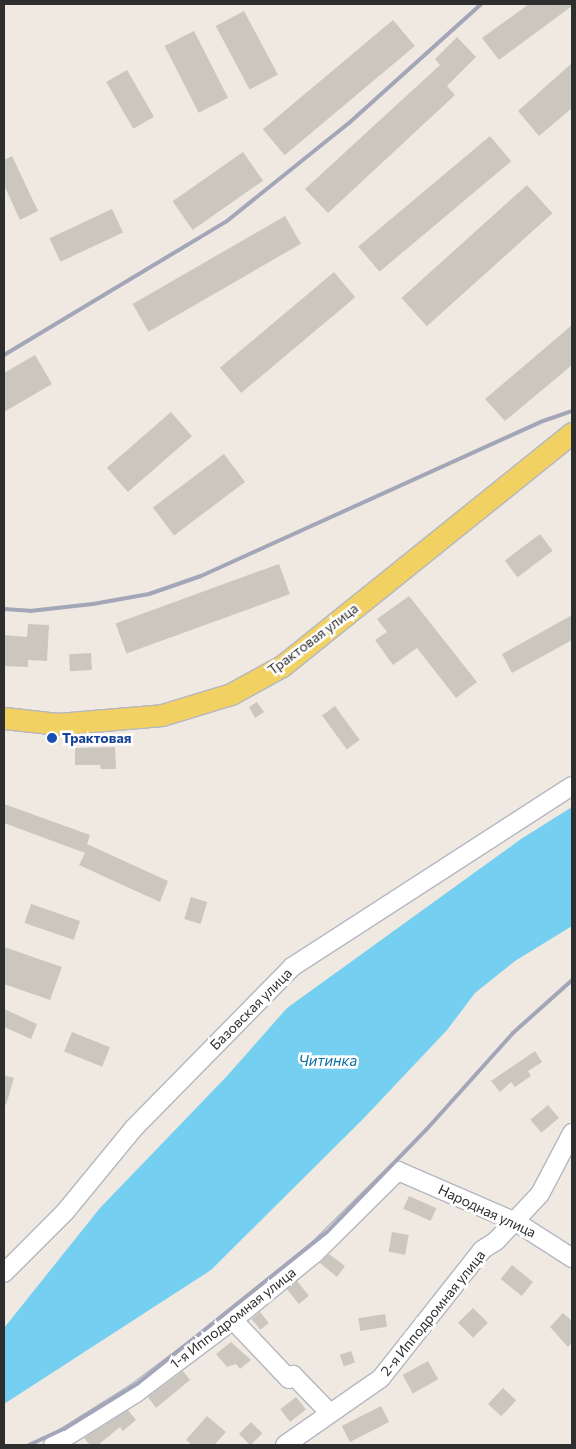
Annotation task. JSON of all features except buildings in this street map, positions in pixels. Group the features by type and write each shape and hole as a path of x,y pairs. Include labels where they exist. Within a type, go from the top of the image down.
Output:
{"main road":[{"name":"Трактовая улица","path":"4,718 58,724 162,714 232,694 282,666 572,434"}],"street":[{"name":"Базовская улица","path":"4,1273 65,1212 134,1128 292,967 572,786"},
{"name":"2-я Ипподромная улица","path":"285,1445 329,1412 381,1378 482,1250 516,1222 540,1194 572,1133"},
{"name":"Народная улица","path":"398,1170 516,1222 572,1258"},
{"name":"1-я Ипподромная улица","path":"53,1445 136,1393 233,1320 315,1253 398,1170"},
{"path":"233,1320 289,1379 293,1375 329,1412"}],"water":[{"name":"Читинка","path":"572,807 572,926 515,961 475,993 447,1030 364,1118 211,1270 4,1404 4,1328 100,1208 227,1076 287,1008 521,839"}],"railway":[{"path":"4,355 227,221 349,123 481,4"},
{"path":"4,609 30,611 93,604 149,594 201,576 543,421 572,411"},
{"path":"29,1445 64,1429 137,1384 327,1232 426,1130 513,1033 572,980"}],"place":[{"name":"Трактовая","path":"52,738"}]}
